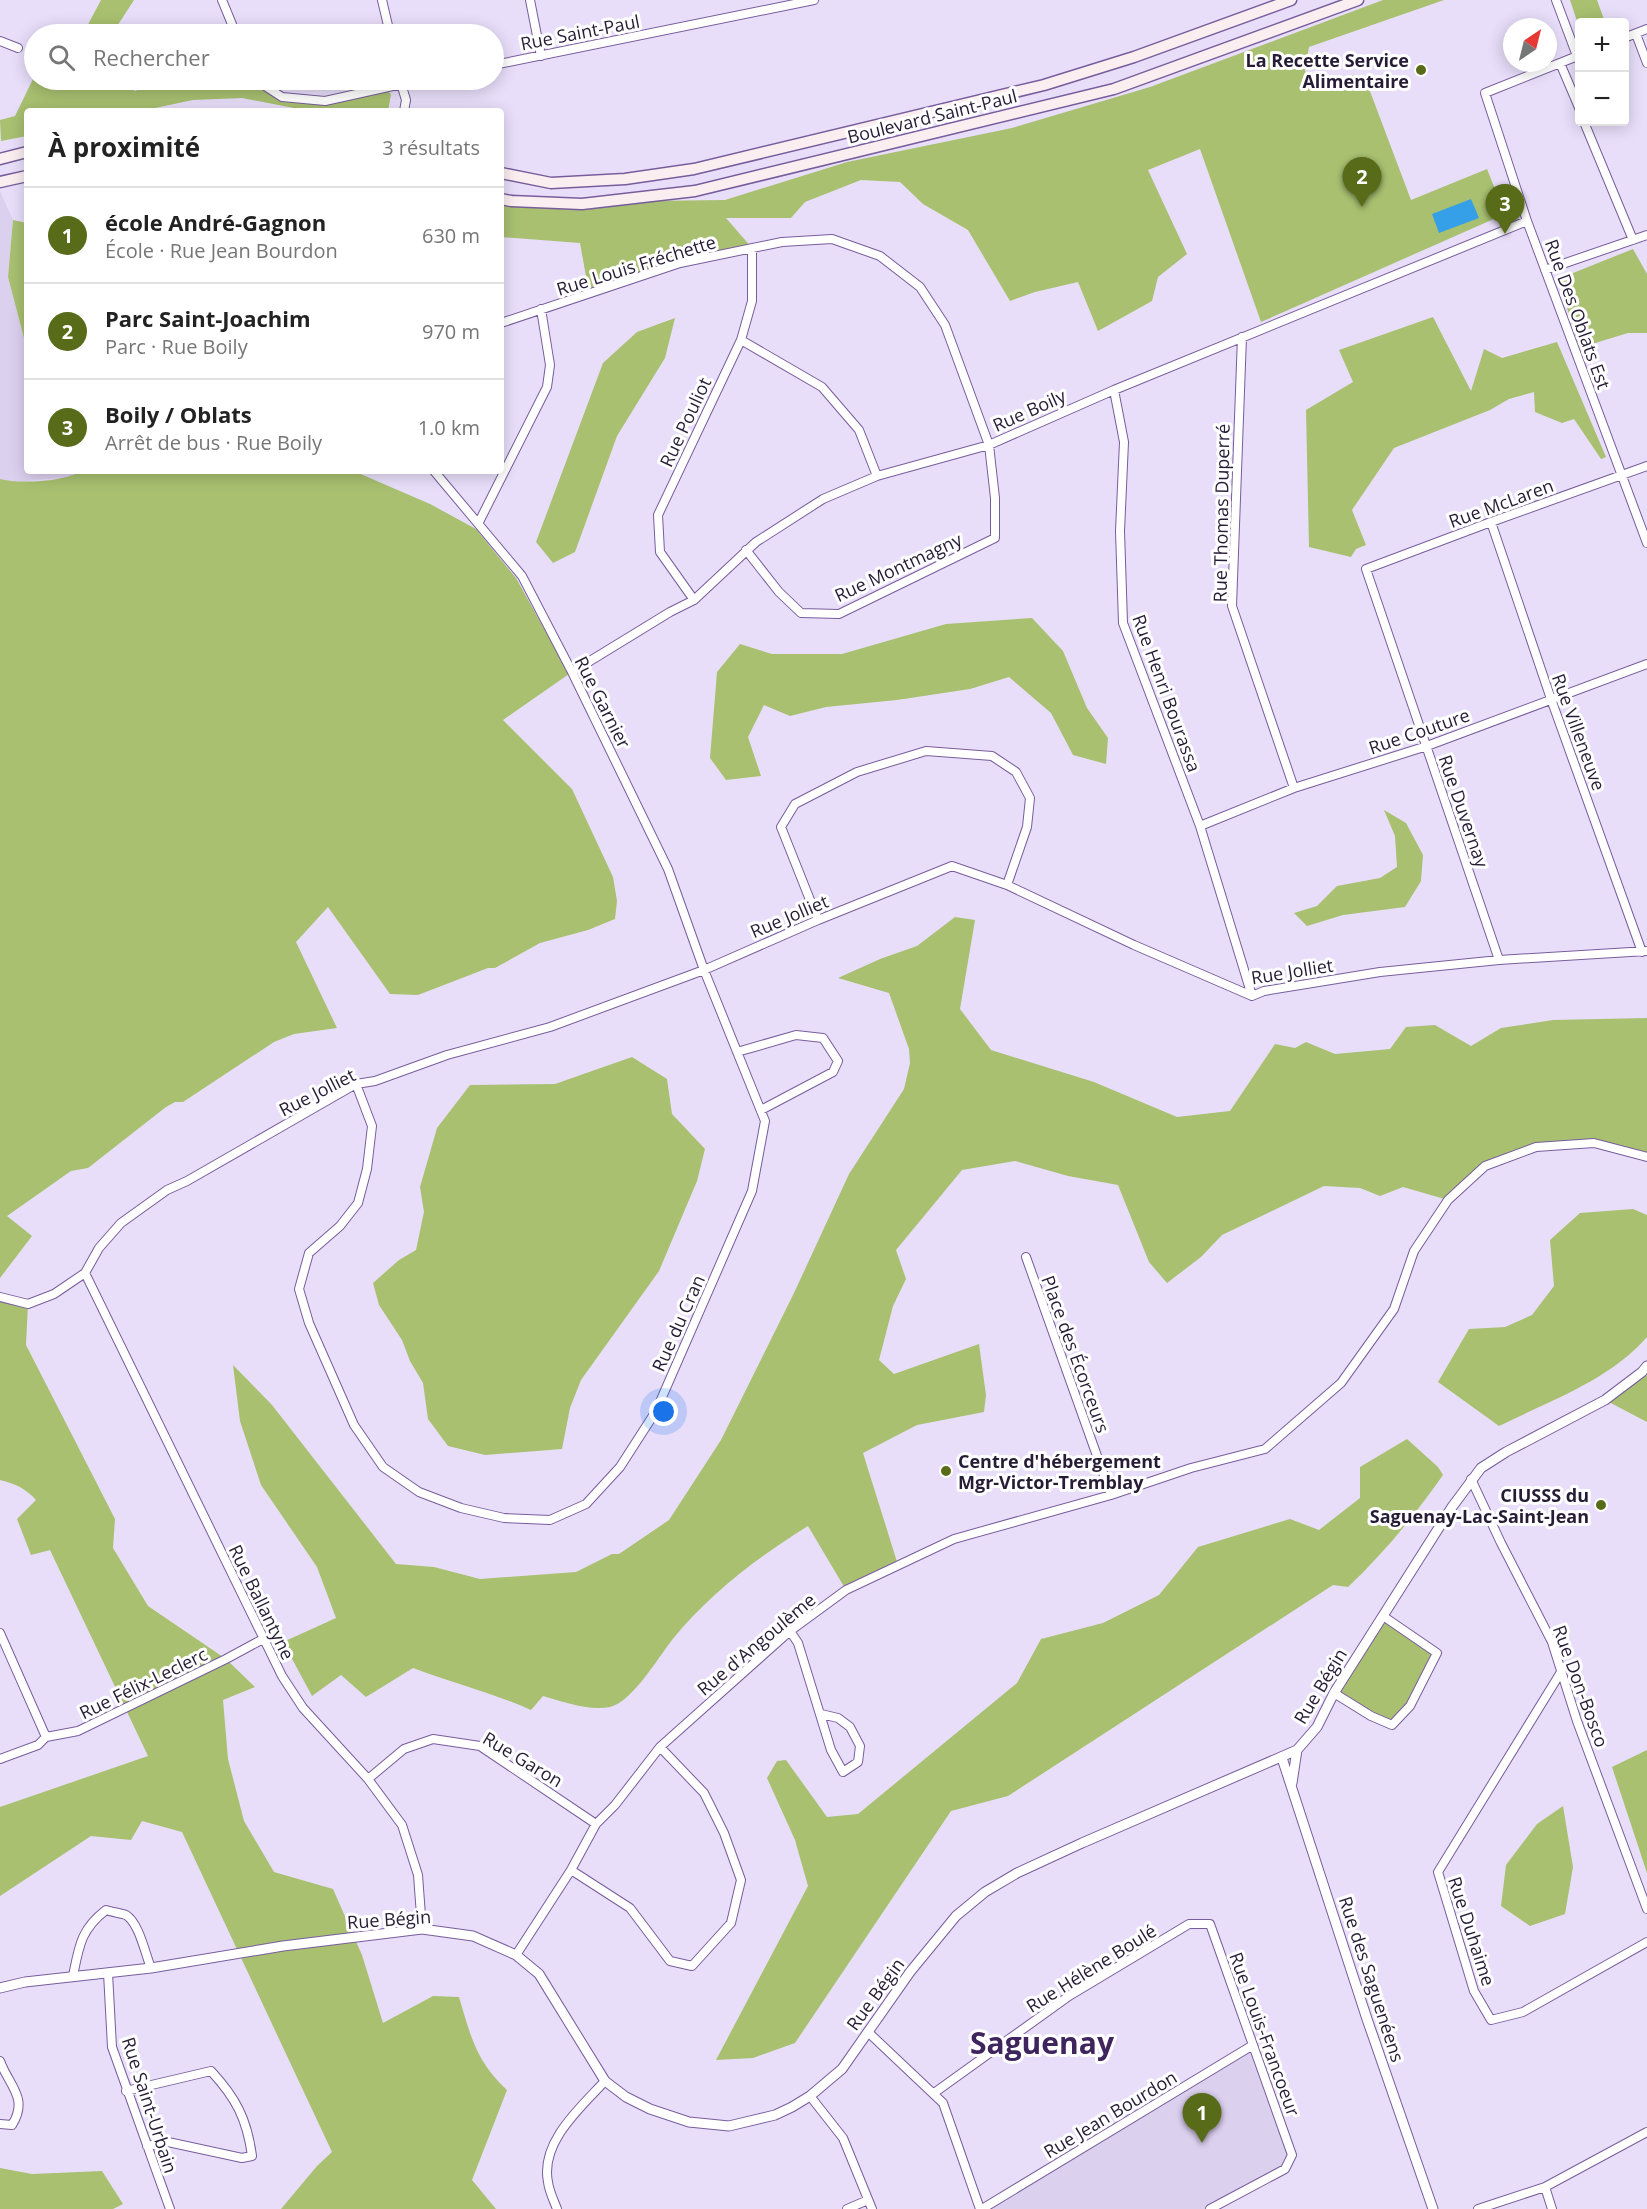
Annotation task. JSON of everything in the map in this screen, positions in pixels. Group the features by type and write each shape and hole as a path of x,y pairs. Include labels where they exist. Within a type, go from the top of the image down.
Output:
{"main road":[{"name":"Boulevard Saint-Paul","path":"504,173 551,183 625,179 694,169 1044,85 1134,57 1291,0"},
{"name":"Boulevard Saint-Paul","path":"504,199 582,204 695,191 1114,89 1358,0"},
{"path":"0,159 24,153"},
{"path":"0,182 24,177"}],"street":[{"path":"222,0 232,24"},
{"path":"382,0 388,24"},
{"path":"530,0 541,56"},
{"name":"Rue Saint-Paul","path":"504,63 814,0"},
{"path":"1556,0 1575,48"},
{"path":"1629,36 1647,29"},
{"path":"1636,34 1647,63"},
{"path":"0,41 18,48"},
{"path":"1575,56 1560,63 1575,98"},
{"name":"Rue Des Oblats Est","path":"1560,63 1485,93 1527,221 1647,543"},
{"path":"272,90 282,96 325,101 369,90"},
{"path":"403,90 406,100 405,108"},
{"path":"1586,126 1633,240"},
{"name":"Rue Boily","path":"572,672 693,600 746,550 823,499 877,476 988,445 1114,390 1527,221"},
{"path":"1545,270 1647,235"},
{"name":"Rue Louis Fréchette","path":"504,321 680,263 782,242 832,240 880,256 920,287 945,325 988,445"},
{"name":"Rue Pouliot","path":"693,600 660,552 658,515 741,340 752,301 752,248"},
{"path":"504,472 547,387 550,365 541,309"},
{"name":"Rue Thomas Duperré","path":"1242,337 1232,606 1294,788"},
{"path":"741,340 822,387 859,430 877,476"},
{"name":"Rue Henri Bourassa","path":"1114,390 1124,442 1120,531 1123,623 1200,826 1252,996"},
{"name":"Rue Montmagny","path":"746,550 780,592 801,612 839,614 995,538 995,498 988,445"},
{"name":"Rue McLaren","path":"1366,569 1647,466"},
{"name":"Rue Garnier","path":"437,474 522,576 572,672 668,870 704,970"},
{"path":"479,522 503,474"},
{"name":"Rue Villeneuve","path":"1491,522 1551,699 1644,952"},
{"name":"Rue Duvernay","path":"1366,569 1499,960"},
{"name":"Rue Couture","path":"1200,826 1294,788 1426,746 1647,664"},
{"path":"818,920 781,827 795,804 856,772 926,751 992,756 1016,772 1030,798 1027,827 1007,885"},
{"name":"Rue Jolliet","path":"0,1297 28,1304 54,1294 85,1273 99,1248 121,1223 167,1190 187,1181 356,1084 375,1081 447,1055 549,1027 704,970 818,920 952,866 1007,885 1134,945 1252,996 1264,991 1380,972 1499,960 1644,952"},
{"name":"Rue du Cran","path":"356,1084 372,1126 367,1168 358,1203 340,1226 309,1253 299,1289 309,1323 354,1425 383,1467 419,1492 461,1508 504,1518 549,1520 586,1504 620,1467 656,1412 752,1191 765,1121 704,970"},
{"path":"737,1052 796,1035 823,1038 838,1061 833,1072 761,1110"},
{"name":"Rue d'Angoulème","path":"516,1955 571,1870 596,1824 615,1804 660,1747 789,1631 846,1590 954,1539 1111,1495 1191,1468 1265,1449 1341,1383 1394,1309 1414,1251 1448,1200 1485,1167 1536,1147 1594,1143 1647,1157"},
{"name":"Place des Écorceurs","path":"1026,1257 1111,1495"},
{"name":"Rue Ballantyne","path":"85,1273 282,1676 303,1708 368,1779 402,1825 418,1875 422,1929"},
{"name":"Rue Bégin","path":"0,1988 25,1982 151,1968 283,1946 422,1929 473,1936 516,1955 539,1974 605,2080 626,2097 650,2109 689,2122 729,2126 775,2115 810,2096 842,2069 910,1972 956,1916 985,1892 1082,1843 1297,1750 1317,1727 1334,1693 1471,1479 1481,1468 1506,1452 1605,1400 1647,1366"},
{"name":"Rue Don-Bosco","path":"1471,1479 1552,1642 1577,1721 1647,1909"},
{"path":"1334,1693 1371,1716 1392,1725 1410,1706 1437,1653 1383,1616"},
{"path":"789,1631 798,1643 831,1750 843,1772 858,1762 860,1746 850,1727 838,1718 821,1714"},
{"path":"0,1633 46,1737"},
{"name":"Rue Félix-Leclerc","path":"0,1759 38,1744 46,1737 78,1731 263,1639"},
{"name":"Rue Duhaime","path":"1561,1672 1438,1872 1474,1991 1491,2020 1523,2012 1647,1942"},
{"name":"Rue Garon","path":"368,1779 404,1749 433,1738 480,1746 596,1824"},
{"path":"571,1870 630,1908 670,1961 692,1966 731,1923 741,1880 724,1833 704,1793 660,1747"},
{"path":"1292,1789 1297,1750"},
{"name":"Rue des Saguenéens","path":"1282,1758 1367,2019 1433,2209"},
{"path":"73,1976 79,1947 91,1922 106,1910 126,1916 138,1928 142,1948 151,1968"},
{"name":"Rue Hélène Boulé","path":"934,2093 1069,1996 1189,1924 1210,1924"},
{"name":"Rue Louis-Francoeur","path":"1210,1924 1292,2155 1285,2169 1210,2209"},
{"name":"Rue Saint-Urbain","path":"108,1973 112,2047 170,2209"},
{"path":"868,2032 943,2103 981,2209"},
{"name":"Rue Jean Bourdon","path":"981,2209 1253,2044"},
{"path":"0,2061 2,2076 19,2099 20,2114 12,2125 0,2124"},
{"path":"126,2091 211,2071 230,2092 249,2132 252,2156 242,2158 168,2142 147,2146"},
{"path":"557,2209 547,2181 550,2154 560,2130 605,2080"},
{"path":"810,2096 843,2139 872,2209"},
{"path":"1478,2209 1545,2187 1647,2132"},
{"path":"1545,2187 1551,2209"},
{"path":"847,2209 868,2200"}],"shaded area":[{"path":"0,191 13,220 8,277 24,338 24,474 76,474 72,477 12,482 0,479"},
{"path":"1254,2042 1291,2159 1281,2167 1205,2209 981,2209"}],"green space":[{"path":"101,0 134,0 118,24 88,24"},
{"path":"1383,0 1444,0 1309,47 1305,70 1313,91 1354,75 1375,79 1368,86 1411,200 1487,169 1505,214 1261,322 1200,149 1148,170 1187,254 1158,277 1152,301 1098,331 1078,282 1035,292 1010,301 968,230 923,204 900,182 861,180 805,202 791,218 726,218 752,248 589,293 580,243 504,237 504,201 559,207 604,207 644,201 725,200 847,162 1012,128 1150,87"},
{"path":"1570,0 1597,0 1604,18 1576,18"},
{"path":"28,90 272,90 283,97 325,101 375,90 386,90 391,94 389,108 294,108 242,98 193,100 155,108 24,108 24,137 1,141 0,120 15,116"},
{"path":"13,220 24,222 24,338 8,277"},
{"path":"1633,249 1647,274 1647,333 1628,333 1579,348 1562,291 1563,277"},
{"path":"1433,317 1471,391 1484,349 1502,358 1557,342 1606,457 1601,459 1574,419 1562,423 1535,412 1534,392 1509,399 1490,410 1394,448 1352,510 1366,545 1356,549 1351,557 1309,547 1306,410 1353,382 1339,350"},
{"path":"675,318 665,358 617,436 575,552 553,563 536,542 603,363 637,332"},
{"path":"361,474 430,504 476,529 516,578 569,674 503,720 572,789 613,877 617,901 615,919 588,930 540,943 495,968 488,968 418,995 390,994 328,907 296,942 337,1028 294,1034 274,1042 183,1102 175,1102 166,1107 88,1168 71,1171 7,1216 32,1236 0,1278 0,479 41,481 73,475"},
{"path":"1032,618 1063,651 1087,708 1108,738 1106,764 1073,755 1051,713 1009,677 970,689 897,700 826,707 790,716 764,705 748,737 761,776 726,780 710,758 717,672 740,644 772,654 842,654 946,624"},
{"path":"1384,810 1406,823 1423,855 1421,881 1405,907 1343,915 1307,926 1294,913 1317,906 1337,886 1380,878 1397,867 1395,836"},
{"path":"955,917 975,920 960,1009 991,1050 1094,1082 1177,1117 1230,1111 1275,1044 1295,1048 1306,1042 1335,1054 1390,1049 1406,1027 1435,1025 1471,1046 1501,1028 1553,1020 1647,1018 1647,1157 1594,1143 1536,1147 1485,1166 1448,1200 1403,1187 1380,1196 1360,1188 1324,1186 1222,1235 1201,1257 1167,1283 1149,1262 1118,1185 1068,1176 1015,1161 962,1170 896,1250 906,1279 893,1306 879,1360 894,1374 979,1344 986,1395 984,1412 917,1425 863,1453 898,1565 846,1590 808,1526 771,1550 718,1592 686,1623 636,1688 627,1697 610,1707 585,1707 543,1696 531,1710 413,1668 366,1697 341,1675 312,1696 283,1642 336,1618 317,1567 261,1485 240,1421 233,1365 272,1405 396,1564 434,1567 480,1579 576,1572 612,1554 619,1554 669,1520 721,1440 794,1293 849,1174 904,1089 910,1063 909,1049 889,993 838,978 880,959 917,946"},
{"path":"632,1057 667,1079 672,1114 705,1149 697,1181 659,1271 581,1380 570,1408 562,1449 485,1455 448,1446 428,1419 423,1383 410,1361 402,1340 379,1305 373,1283 399,1260 416,1250 424,1212 420,1187 437,1128 470,1085 555,1084"},
{"path":"1633,1209 1647,1215 1647,1337 1632,1352 1615,1366 1578,1388 1499,1426 1438,1382 1469,1329 1505,1327 1532,1315 1554,1286 1550,1240 1580,1213"},
{"path":"0,1297 28,1304 26,1345 115,1519 113,1548 148,1606 226,1659 255,1687 223,1700 228,1759 244,1821 274,1872 333,1889 362,1955 383,2023 433,1996 459,1997 471,2036 481,2058 507,2090 472,2180 496,2209 281,2209 317,2166 332,2152 182,1832 142,1821 131,1840 91,1836 0,1896 0,1807 148,1756 50,1550 31,1555 17,1519 36,1500 20,1487 0,1480"},
{"path":"1647,1366 1647,1422 1605,1400"},
{"path":"1407,1439 1438,1467 1443,1475 1398,1533 1348,1587 1333,1585 1008,1796 951,1811 795,2043 753,2058 716,2060 808,1886 795,1840 767,1778 777,1761 786,1760 827,1817 858,1814 1017,1683 1041,1639 1103,1623 1159,1595 1198,1547 1290,1519 1319,1530 1360,1498 1360,1467"},
{"path":"1383,1616 1437,1653 1410,1706 1392,1725 1334,1693"},
{"path":"1647,1750 1647,1873 1612,1767"},
{"path":"1563,1806 1573,1867 1565,1914 1530,1926 1501,1906 1506,1865 1537,1824"},
{"path":"0,2168 32,2174 102,2171 123,2204 113,2209 0,2209"}],"water":[{"path":"1471,199 1479,218 1439,233 1432,214"}],"place":[{"name":"La Recette Service Alimentaire","path":"1421,70"},
{"name":"Parc Saint-Joachim","path":"1362,207"},
{"name":"Boily / Oblats","path":"1505,234"},
{"name":"Centre d'hébergement Mgr-Victor-Tremblay","path":"946,1471"},
{"name":"CIUSSS du Saguenay-Lac-Saint-Jean","path":"1601,1505"},
{"name":"école André-Gagnon","path":"1202,2143"}],"district":[{"name":"Saguenay","path":"1042,2042"}]}
